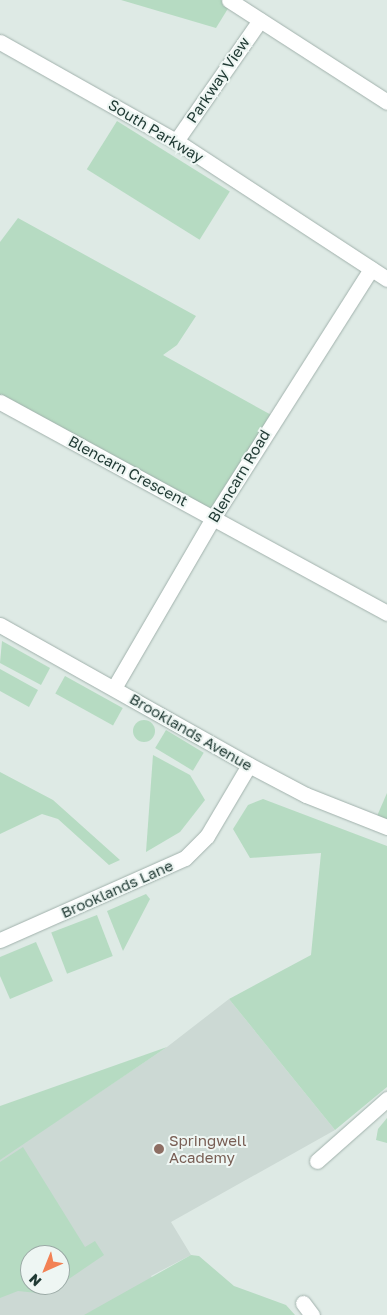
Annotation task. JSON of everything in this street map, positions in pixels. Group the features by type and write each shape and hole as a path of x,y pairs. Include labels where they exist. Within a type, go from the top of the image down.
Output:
{"street":[{"path":"229,0 387,102"},
{"name":"Parkway View","path":"176,141 260,20"},
{"name":"South Parkway","path":"2,46 176,141 387,279"},
{"name":"Blencarn Road","path":"114,688 213,518 371,269"},
{"name":"Blencarn Crescent","path":"0,402 387,613"},
{"name":"Brooklands Avenue","path":"0,625 306,795 387,827"},
{"name":"Brooklands Lane","path":"0,940 185,858 207,836 249,765"},
{"path":"317,1161 387,1099"}],"shaded area":[{"name":"Springwell Academy","path":"229,999 335,1130 171,1222 191,1255 151,1276 180,1315 0,1315 0,1159 167,1047"}],"green space":[{"path":"121,0 229,0 232,2 216,28"},
{"path":"117,121 230,191 200,240 87,169"},
{"path":"18,218 196,316 177,345 163,355 275,417 213,518 0,402 0,242"},
{"path":"2,641 50,668 41,685 0,663"},
{"path":"0,669 38,690 29,707 0,691"},
{"path":"65,676 123,708 113,725 55,693"},
{"path":"144,720 154,727 155,731 148,741 144,742 134,735 133,731 140,721"},
{"path":"166,730 204,753 193,771 155,748"},
{"path":"153,755 190,775 205,800 180,832 146,852"},
{"path":"0,772 53,800 120,860 109,865 58,819 42,814 0,834"},
{"path":"387,793 387,827 374,823"},
{"path":"263,799 387,846 387,1087 335,1130 229,999 311,955 321,853 250,858 233,829 248,805"},
{"path":"146,894 150,899 123,951 107,911"},
{"path":"97,915 113,956 67,974 51,933"},
{"path":"36,942 53,981 10,999 0,976 0,957"},
{"path":"167,1047 0,1160 0,1106"},
{"path":"387,1118 387,1143 376,1140 378,1129"},
{"path":"23,1147 85,1247 95,1241 104,1255 70,1278 70,1245 20,1245 20,1291 0,1298 0,1162"},
{"path":"191,1255 199,1256 234,1286 286,1305 295,1315 84,1315"}],"place":[{"name":"Springwell Academy","path":"159,1149"}]}
